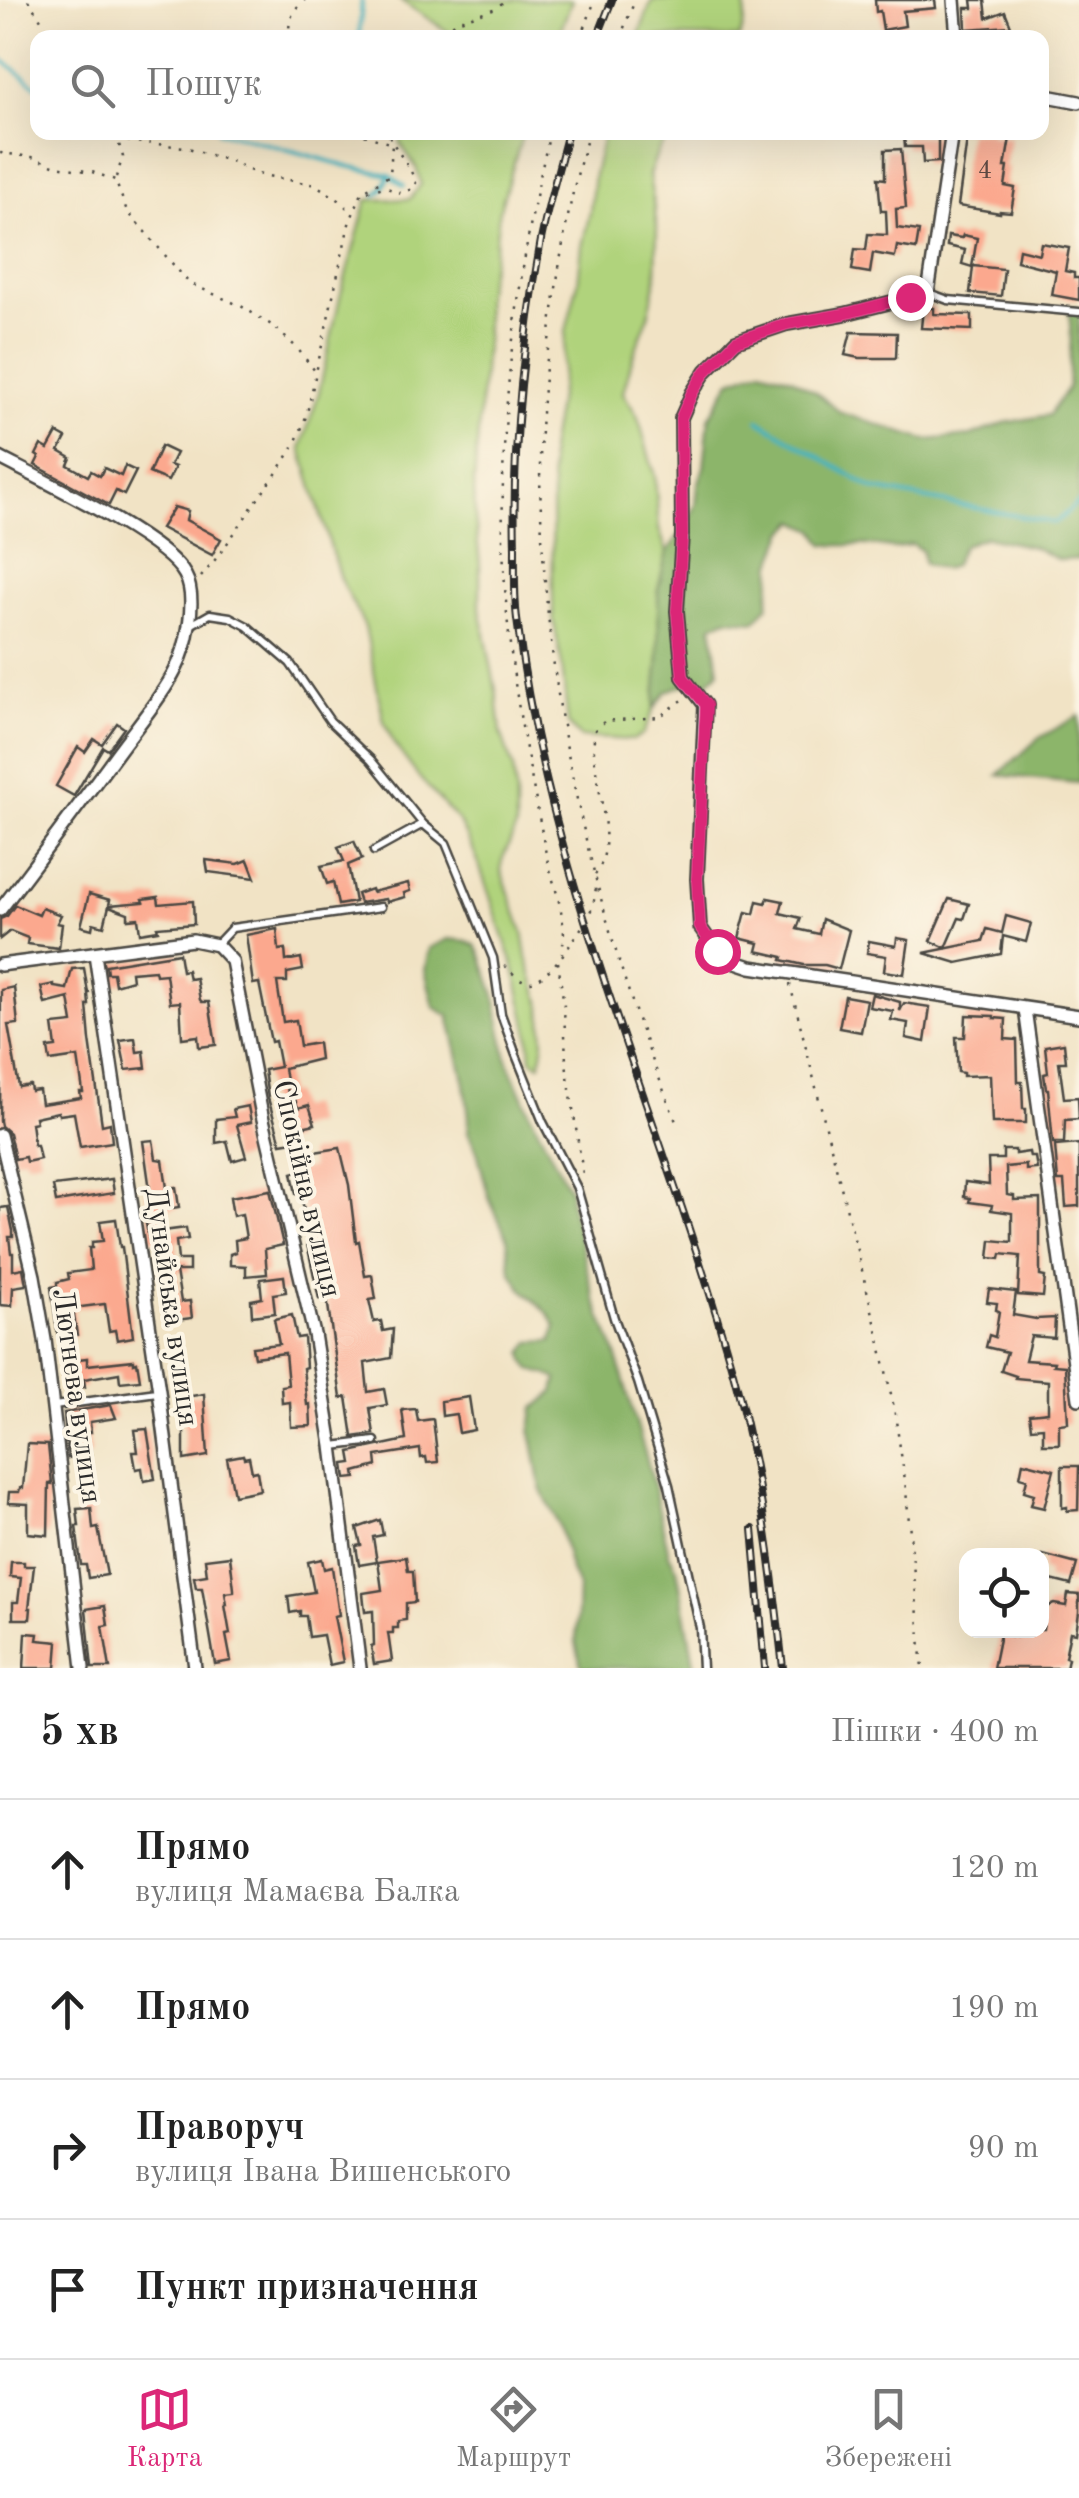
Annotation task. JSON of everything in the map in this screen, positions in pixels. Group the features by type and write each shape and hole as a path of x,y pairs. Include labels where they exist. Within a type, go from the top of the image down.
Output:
{"street":[{"path":"954,0 956,30"},
{"path":"1049,96 1079,102"},
{"path":"951,140 928,293 787,324 736,341 706,371 681,418 682,536 677,611 683,677 706,705 697,879 700,927 717,951 751,966 1079,1016"},
{"path":"0,458 140,535 185,573 191,590 189,626 176,670 0,910"},
{"path":"0,965 193,940 217,945"},
{"name":"Спокійна вулиця","path":"217,945 232,962 262,1115 314,1334 360,1668"},
{"name":"Дунайська вулиця","path":"95,954 195,1668"},
{"path":"1025,1009 1079,1399"},
{"name":"Лютнева вулиця","path":"0,1135 34,1276 54,1406 83,1668"}],"lane":[{"path":"928,293 948,300 1079,312"},
{"path":"189,626 210,614 230,617 261,638 290,663 330,721 381,770 423,824 446,844 493,958 501,1014 543,1122 577,1188 614,1318 638,1382 670,1485 700,1628 702,1668"},
{"path":"374,851 423,824"},
{"path":"217,945 232,928 381,908"},
{"path":"54,1406 159,1391"},
{"path":"332,1446 374,1441"}],"path":[{"path":"28,0 49,30"},
{"path":"290,30 291,16 305,0"},
{"path":"446,30 457,21 487,12 506,0"},
{"path":"584,30 595,0"},
{"path":"623,30 635,0"},
{"path":"118,140 123,158 114,180 127,211 189,283 241,306 273,326 316,372"},
{"path":"132,140 185,147 257,174 316,185 353,214"},
{"path":"380,140 392,144"},
{"path":"362,192 384,186 402,194 416,183 391,140"},
{"path":"548,140 517,301 503,498 507,617 514,672 546,853 564,924 562,953"},
{"path":"586,140 560,263 546,365 540,467 546,591 571,776 596,885 677,1124"},
{"path":"191,590 225,550 294,450 308,413 353,214 362,192 390,175 392,144"},
{"path":"0,153 32,157 114,180"},
{"path":"594,876 603,864 605,826 594,760 596,730 604,721 658,717 695,692"},
{"path":"493,958 520,979 531,982 543,976 558,962 586,920 596,885"},
{"path":"558,962 566,1063 583,1175"},
{"path":"787,970 894,1408 905,1480 922,1668"}],"green space":[{"path":"400,0 572,0 561,30 445,30"},
{"path":"652,0 745,0 742,30 641,30"},
{"path":"521,140 499,212 485,295 486,337 474,482 480,608 501,733 513,768 516,792 516,828 501,871 523,932 541,1005 544,1042 540,1065 531,1059 514,967 476,856 459,822 418,776 384,722 365,627 340,579 301,448 367,200 410,199 421,184 416,167 400,143"},
{"path":"602,140 666,140 649,175 657,226 656,279 648,318 623,393 637,415 655,477 659,529 667,552 658,590 659,656 654,709 644,733 633,740 580,737 568,724 553,618 549,450"},
{"path":"1069,307 1079,309 1079,559 1059,560 1033,547 986,537 963,545 953,566 944,569 924,564 922,551 912,544 894,548 824,544 815,530 796,521 785,532 773,563 768,606 755,621 727,619 712,625 719,671 705,686 695,681 667,691 654,709 659,656 658,590 667,552 696,505 709,418 731,380 762,369 792,378 841,413 925,440 971,436 1004,423 1049,415 1068,387"},
{"path":"1079,716 1079,783 998,775 1039,738"},
{"path":"448,939 467,941 481,955 494,992 507,1059 570,1191 594,1298 616,1354 650,1470 669,1554 677,1569 695,1668 584,1668 580,1663 576,1642 578,1587 560,1528 541,1488 531,1430 534,1409 554,1392 557,1379 531,1369 523,1353 531,1342 552,1341 556,1327 511,1271 507,1238 489,1198 468,1132 465,1084 449,1016 434,1007 425,970 429,948"}],"building":[{"path":"875,0 935,0 936,8 903,11 905,26 883,30"},
{"path":"972,0 985,0 987,18 1005,11 1011,26 966,29 965,8 973,8"},
{"path":"904,140 938,140 938,162 923,163 922,147 905,147"},
{"path":"967,140 1010,140 1005,186 1015,188 1011,212 958,206"},
{"path":"901,149 906,208 896,209 897,228 919,231 916,249 897,246 895,257 873,253 870,273 852,270 855,249 866,250 868,234 887,235 878,178 885,179 885,150"},
{"path":"948,236 977,238 972,267 962,264 965,250 947,246"},
{"path":"1041,243 1069,248 1065,271 1079,278 1079,300 1052,295 1056,271 1017,261 1019,249 1039,254"},
{"path":"973,266 1004,269 1001,296 970,293"},
{"path":"923,308 934,308 934,314 972,315 972,330 921,328"},
{"path":"851,332 897,333 896,358 845,355"},
{"path":"57,433 66,438 59,451 71,458 68,465 88,476 91,471 100,476 104,468 121,476 125,466 136,471 124,495 116,491 109,505 35,465 41,445 48,449"},
{"path":"161,446 176,453 168,481 149,473"},
{"path":"174,507 188,511 186,520 221,539 212,555 161,528"},
{"path":"117,723 124,728 108,750 103,747 74,796 56,786 78,747 85,752 94,739 102,744"},
{"path":"354,841 362,859 348,865 355,902 338,905 333,882 327,884 321,866 344,861 338,847"},
{"path":"206,860 238,864 248,860 255,878 208,872"},
{"path":"408,883 410,891 404,893 405,897 387,902 386,899 360,903 357,894 371,889 372,892"},
{"path":"89,894 110,900 109,905 158,897 159,904 193,901 194,924 157,927 158,930 140,933 138,918 128,919 128,913 109,906 104,926 81,926"},
{"path":"768,898 783,901 780,913 801,918 797,929 819,934 822,919 849,930 839,969 782,960 783,957 757,951 759,943 739,938 746,912 754,914 757,901 766,903"},
{"path":"949,899 969,904 946,948 931,941"},
{"path":"15,905 39,915 42,908 61,915 57,923 62,924 59,948 27,944 28,938 10,931 0,939 0,919"},
{"path":"1006,916 1031,923 1026,942 1003,936 1001,954 957,963 924,953 983,941 987,929 1002,933"},
{"path":"277,929 279,950 285,949 286,961 301,958 303,970 287,973 287,982 277,982 283,1022 296,1020 300,1046 318,1043 320,1059 284,1068 288,1094 293,1093 298,1108 309,1105 315,1124 297,1128 292,1132 294,1141 281,1143 264,1070 280,1067 259,983 253,984 246,935"},
{"path":"897,938 909,940 904,974 884,971 886,956 867,953 869,941 896,946"},
{"path":"179,953 182,971 187,970 189,979 196,978 200,1000 209,1002 216,1045 199,1047 198,1036 182,1038 180,1002 170,1003 166,974 156,975 155,970 131,972 132,980 115,985 113,973 107,973 106,965"},
{"path":"84,968 90,993 90,1040 102,1125 110,1123 112,1142 80,1147 74,1113 58,1112 35,1117 36,1122 31,1123 40,1159 15,1159 9,1133 0,1121 1,990 14,987 18,1024 8,1025 19,1087 30,1085 31,1091 39,1090 41,1104 81,1098 78,1057 50,1061 48,1048 56,1047 53,1025 73,1023 69,998 45,1004 41,987 54,984 67,989 72,969"},
{"path":"872,994 900,1002 900,1011 904,1003 930,1007 925,1042 906,1038 908,1023 891,1020 893,1011 869,1007"},
{"path":"845,996 867,1000 861,1032 839,1028"},
{"path":"966,1015 1006,1019 1005,1039 1017,1040 1018,1082 1022,1082 1026,1123 992,1123 990,1075 963,1076 958,1072 956,1037 965,1037"},
{"path":"135,1038 137,1052 144,1051 146,1068 126,1070 120,1040"},
{"path":"1064,1043 1066,1062 1059,1062 1064,1098 1078,1097 1079,1119 1065,1120 1064,1143 1053,1143 1044,1074 1048,1073 1045,1046"},
{"path":"248,1106 251,1122 237,1125 246,1157 232,1161 227,1141 216,1143 216,1119 235,1117 233,1109"},
{"path":"153,1140 156,1159 163,1160 167,1188 176,1187 179,1207 160,1210 163,1231 186,1228 188,1239 176,1241 178,1260 189,1260 189,1271 176,1271 181,1302 190,1301 192,1318 168,1321 158,1238 149,1240 146,1191 150,1190 143,1141"},
{"path":"1079,1144 1079,1206 1066,1207 1064,1181 1058,1181 1055,1146"},
{"path":"340,1148 356,1242 359,1241 365,1276 372,1275 376,1299 369,1300 374,1322 381,1321 383,1331 393,1329 391,1358 365,1363 368,1392 384,1389 387,1405 370,1408 374,1434 353,1437 347,1397 341,1398 327,1298 319,1299 307,1244 305,1213 292,1173 312,1168 308,1153"},
{"path":"1003,1150 1015,1150 1015,1154 1029,1152 1030,1157 1035,1157 1037,1169 1026,1170 1026,1165 1006,1167 1007,1195 1014,1196 1014,1200 1040,1199 1043,1297 1018,1295 1020,1256 1001,1254 1000,1259 989,1258 991,1240 1012,1242 1012,1213 991,1210 992,1205 969,1202 970,1198 964,1197 965,1182 989,1185 988,1159 1003,1159"},
{"path":"112,1179 114,1193 56,1202 53,1186"},
{"path":"270,1190 283,1245 265,1249 267,1274 246,1276 246,1266 230,1265 230,1254 236,1252 235,1240 246,1238 242,1214 233,1216 230,1197"},
{"path":"8,1207 13,1231 13,1237 9,1237 13,1270 23,1268 26,1285 13,1287 12,1306 0,1305 0,1208"},
{"path":"116,1219 133,1337 117,1340 115,1330 109,1331 105,1304 73,1308 77,1335 58,1337 51,1287 69,1279 68,1273 91,1270 89,1248 92,1242 103,1241 100,1221"},
{"path":"284,1276 286,1292 273,1294 275,1313 252,1316 251,1300 262,1298 260,1279"},
{"path":"989,1289 1016,1292 1013,1315 1055,1318 1054,1338 1031,1336 1025,1360 1065,1366 1068,1423 1059,1424 1059,1444 1043,1444 1043,1427 1031,1428 1029,1414 1048,1412 1048,1381 1015,1378 1001,1371 1007,1352 986,1347 989,1335 995,1337 999,1311 997,1303 987,1302"},
{"path":"292,1315 297,1338 304,1337 303,1368 311,1426 291,1427 290,1402 282,1403 281,1386 288,1385 285,1353 254,1357 252,1347 279,1344 274,1319"},
{"path":"87,1358 87,1365 134,1360 140,1380 120,1382 119,1373 84,1379 85,1387 65,1390 63,1377 71,1372 70,1360"},
{"path":"204,1394 208,1456 184,1460 179,1398"},
{"path":"469,1397 474,1430 459,1433 456,1414 442,1416 441,1401"},
{"path":"111,1405 116,1418 90,1422 91,1432 87,1432 91,1454 68,1458 64,1413"},
{"path":"416,1409 418,1421 433,1419 438,1462 427,1463 426,1457 421,1458 420,1449 376,1456 377,1466 346,1479 344,1464 352,1463 350,1452 406,1440 402,1410"},
{"path":"147,1429 155,1479 144,1481 142,1468 136,1469 133,1452 138,1452 135,1430"},
{"path":"27,1444 48,1445 52,1484 48,1535 28,1533 28,1504 8,1503 9,1492 23,1488"},
{"path":"249,1457 252,1472 257,1471 260,1490 234,1495 227,1458"},
{"path":"1023,1462 1054,1470 1044,1508 1031,1505 1034,1494 1024,1491 1027,1479 1020,1477"},
{"path":"1062,1466 1079,1466 1078,1510 1062,1508"},
{"path":"91,1508 107,1575 88,1578 86,1565 81,1565 76,1526 77,1509"},
{"path":"380,1520 383,1535 373,1537 377,1562 359,1565 356,1546 361,1545 357,1528"},
{"path":"230,1556 234,1592 225,1593 225,1605 231,1661 215,1664 202,1588 196,1588 194,1577 207,1575 205,1559"},
{"path":"406,1557 408,1571 413,1571 415,1602 406,1603 406,1620 398,1621 398,1628 388,1633 392,1661 374,1664 373,1611 365,1612 363,1593 382,1590 378,1561"},
{"path":"1049,1557 1077,1564 1071,1585 1049,1580"},
{"path":"322,1559 324,1569 332,1567 339,1615 334,1616 343,1662 329,1665 323,1635 309,1637 306,1616 300,1616 300,1611 290,1613 288,1596 314,1592 308,1562"},
{"path":"11,1562 34,1566 30,1619 13,1619 13,1602 18,1602 21,1578 10,1577"},
{"path":"1068,1594 1079,1595 1076,1633 1070,1632 1066,1668 993,1668 999,1638 1049,1638 1049,1606 1066,1606"},
{"path":"105,1606 108,1625 103,1626 110,1668 92,1668 86,1609"},
{"path":"26,1633 38,1634 37,1640 58,1642 56,1668 24,1668"}],"waterway":[{"path":"360,30 362,0"},
{"path":"0,58 30,81"},
{"path":"253,140 390,175 404,186"},
{"path":"376,195 390,175"},
{"path":"758,420 873,489 1055,523 1079,502"}],"railway":[{"path":"600,30 612,0"},
{"path":"566,140 541,240 524,355 515,470 517,619 532,716 581,906 733,1372 764,1519 783,1668"},
{"path":"753,1529 765,1668"}],"route":[{"path":"717,951 700,927 697,879 706,705 683,677 677,611 682,536 681,418 706,371 736,341 787,324 910,297"}]}
